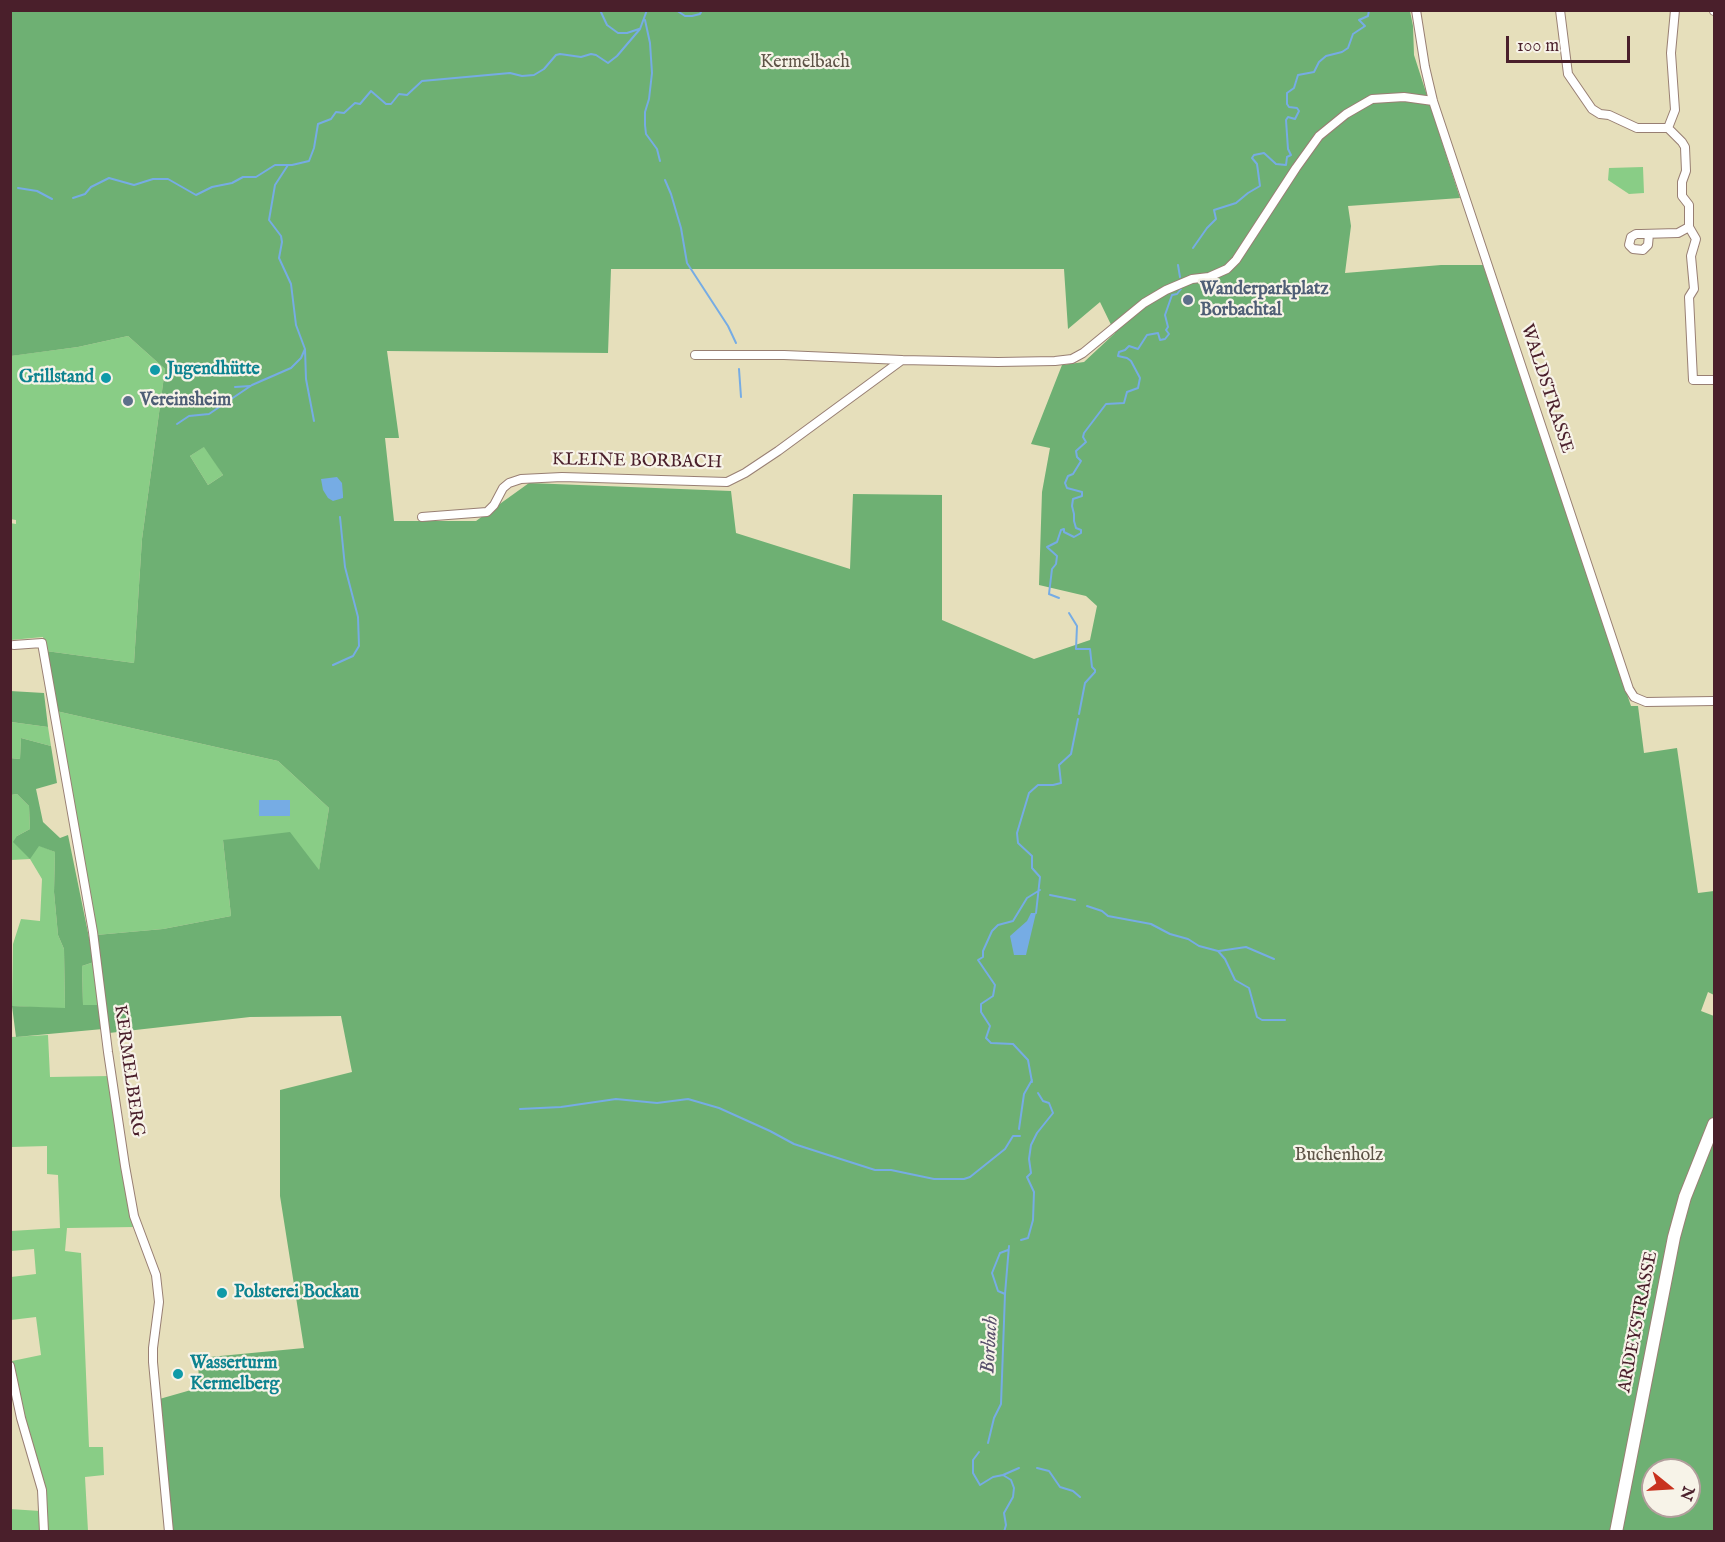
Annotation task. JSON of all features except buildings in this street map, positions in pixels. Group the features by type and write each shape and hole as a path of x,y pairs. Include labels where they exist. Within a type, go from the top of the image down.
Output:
{"main road":[{"name":"ARDEYSTRASSE","path":"1616,1532 1674,1237 1685,1197 1714,1124"}],"street":[{"name":"WALDSTRASSE","path":"1416,10 1433,101 1629,689 1634,698 1646,702 1714,701"},
{"path":"1560,10 1568,74 1592,110 1637,128 1668,128 1685,147 1686,171 1682,182 1682,196 1689,205 1689,227 1696,239 1691,256 1694,289 1689,297 1693,380 1714,380"},
{"path":"1668,128 1675,110 1671,53 1675,10"},
{"path":"695,355 784,355 998,362 1072,359 1083,353 1144,303 1166,290 1191,279 1209,277 1227,269 1236,260 1319,136 1346,114 1372,99 1404,97 1433,101"},
{"path":"1648,234 1678,233 1689,227"},
{"name":"KLEINE BORBACH","path":"422,517 487,512 503,488 509,483 522,479 562,477 727,482 778,451 903,360"},
{"name":"KERMELBERG","path":"14,645 42,643 93,932 108,1052 132,1206 156,1275 159,1302 153,1362 169,1532"},
{"path":"10,1366 21,1418 42,1490 44,1532"}],"green space":[{"name":"Buchenholz","path":"10,11 1410,11 1414,55 1460,198 1348,206 1351,226 1345,273 1441,265 1483,265 1631,706 1638,706 1644,753 1677,748 1698,893 1714,891 1714,995 1708,992 1701,1011 1714,1016 1714,1531 172,1531 156,1400 198,1388 199,1358 304,1348 280,1196 280,1090 352,1072 341,1016 250,1017 109,1033 96,935 163,929 231,916 223,840 290,832 319,870 329,808 278,761 56,711 46,651 134,663 142,539 165,369 128,336 78,347 11,356","holes":["611,269 1064,269 1068,329 1100,302 1115,333 1084,362 1062,365 1031,444 1050,448 1042,492 1039,585 1086,596 1097,606 1090,640 1034,659 942,620 942,495 853,494 850,569 736,533 731,491 529,483 476,521 394,521 385,438 399,438 387,351 608,353","204,447 223,475 208,485 190,456"]},
{"path":"1643,167 1644,193 1629,194 1608,180 1609,168"},
{"path":"128,336 165,369 142,539 134,663 46,651 43,637 11,640 10,523 16,524 16,520 10,519 10,356 78,347"},
{"path":"205,446 223,475 208,485 190,456"},
{"path":"10,691 44,693 48,727 11,722"},
{"path":"56,711 278,761 329,808 319,871 223,840 231,916 163,929 96,935"},
{"path":"11,722 48,727 51,746 21,738 20,759 11,758"},
{"path":"21,738 51,746 57,783 36,789 43,822 60,838 68,835 94,962 82,966 83,1005 100,1005 103,1029 16,1037 12,1006 65,1008 64,949 58,935 54,892 55,852 39,846 30,859 13,842 17,836 30,829 29,806 17,794 11,795 10,758 20,759"},
{"path":"17,794 29,806 30,829 17,836 55,852 54,892 58,935 64,949 65,1009 12,1006 13,944 21,919 40,921 42,879 30,859 11,860 11,795"},
{"path":"94,962 100,1005 83,1005 82,966"},
{"path":"48,1035 50,1077 110,1076 135,1227 67,1228 65,1251 81,1253 89,1447 103,1447 104,1475 85,1477 88,1531 47,1531 12,1361 41,1355 36,1317 11,1320 11,1277 36,1274 34,1249 11,1251 11,1231 60,1228 58,1175 47,1174 47,1146 11,1147 11,1037"},
{"path":"10,1509 40,1511 41,1531 11,1531"}],"water":[{"path":"337,477 342,483 343,498 333,501 323,490 321,479"},
{"path":"259,800 290,800 290,816 259,816"},
{"path":"1031,913 1036,913 1026,955 1014,955 1010,936 1027,921"}],"waterway":[{"path":"600,10 607,25 618,33 639,29"},
{"name":"Kermelbach","path":"73,198 85,194 91,187 109,178 134,185 153,179 168,179 196,195 243,177 256,177 275,165 292,165 309,161 318,124 331,119 336,112 344,113 355,103 360,104 371,91 386,104 391,104 399,94 407,95 422,81 510,73 522,76 534,75 560,54 581,57 591,54 608,63 640,29 647,10"},
{"name":"Kermelbach","path":"676,10 685,16 700,14 702,10"},
{"name":"Borbach","path":"1193,248 1216,219 1214,210 1236,203 1260,186 1257,164 1252,158 1254,155 1264,153 1276,164 1286,165 1287,157 1291,155 1288,149 1286,120 1288,117 1295,119 1299,111 1297,108 1289,107 1287,93 1294,88 1298,75 1314,72 1319,62 1326,56 1348,48 1353,34 1365,26 1359,20 1368,16 1369,10"},
{"path":"645,20 650,43 652,73 645,125 646,134 657,149 660,161"},
{"path":"288,165 275,185 269,220 281,236 279,258 291,284 296,325 305,349 306,379 314,421"},
{"path":"665,180 681,228 687,263 728,326 736,343"},
{"name":"Kermelbach","path":"18,188 37,191 52,199"},
{"name":"Borbach","path":"1178,265 1180,277"},
{"name":"Borbach","path":"1059,598 1049,594 1052,569 1056,564 1057,556 1047,547 1057,542 1061,530 1064,529 1064,532 1074,537 1081,533 1081,530 1076,528 1072,506 1073,499 1082,496 1082,492 1067,488 1065,483 1081,461 1076,451 1086,442 1083,437 1084,433 1106,404 1124,403 1127,392 1138,388 1140,378 1131,361 1118,356 1119,352 1129,346 1138,349 1147,335 1158,333 1160,340 1165,339 1169,334 1166,330 1168,327 1165,315 1172,295 1177,294 1181,289"},
{"path":"177,424 189,416 209,414 252,385 291,368 301,358 305,349"},
{"path":"739,369 741,397"},
{"path":"235,387 250,386"},
{"path":"333,665 353,656 359,646 358,617 345,567 340,517"},
{"name":"Borbach","path":"1069,613 1077,626 1076,649 1090,649 1092,667 1095,670 1085,683 1079,714"},
{"name":"Borbach","path":"1036,913 1040,877 1032,868 1032,856 1018,843 1017,833 1029,793 1038,785 1061,783 1059,765 1071,754 1078,719"},
{"path":"1032,1082 1028,1060 1013,1044 991,1043 986,1038 990,1026 981,1012 981,1004 993,996 995,985 978,960 983,957 983,951 992,931 998,925 1013,921 1027,898 1040,890"},
{"path":"1050,895 1075,900"},
{"path":"1087,906 1102,911 1108,916 1151,924 1199,946 1218,951 1225,959 1235,980 1249,988 1257,1017 1262,1020 1285,1020"},
{"path":"1219,951 1246,947 1274,959"},
{"path":"1019,1129 1024,1094 1032,1080"},
{"name":"Borbach","path":"1021,1240 1028,1238 1033,1220 1034,1192 1027,1177 1031,1173 1029,1159 1031,1145 1037,1133 1053,1113 1049,1103 1043,1101 1038,1093"},
{"path":"520,1109 561,1107 616,1099 657,1103 688,1099 719,1108 794,1144 875,1170 891,1170 934,1179 970,1177 1005,1149 1013,1136 1020,1136"},
{"name":"Borbach","path":"988,1443 994,1418 1001,1404 1009,1246"},
{"path":"1005,1294 998,1291 992,1273 1000,1253 1008,1250"},
{"name":"Borbach","path":"979,1452 973,1460 973,1473 980,1485 993,1477 1003,1475 1011,1480 1014,1488 1013,1497 1004,1513 1006,1525 1004,1532"},
{"path":"1003,1475 1019,1468"},
{"path":"1037,1468 1049,1471 1060,1487 1073,1491 1080,1497"}],"place":[{"name":"Wanderparkplatz Borbachtal","path":"1188,300"},
{"name":"Jugendhütte","path":"155,370"},
{"name":"Grillstand","path":"106,378"},
{"name":"Vereinsheim","path":"128,401"},
{"name":"Polsterei Bockau","path":"222,1293"},
{"name":"Wasserturm Kermelberg","path":"178,1374"}]}
